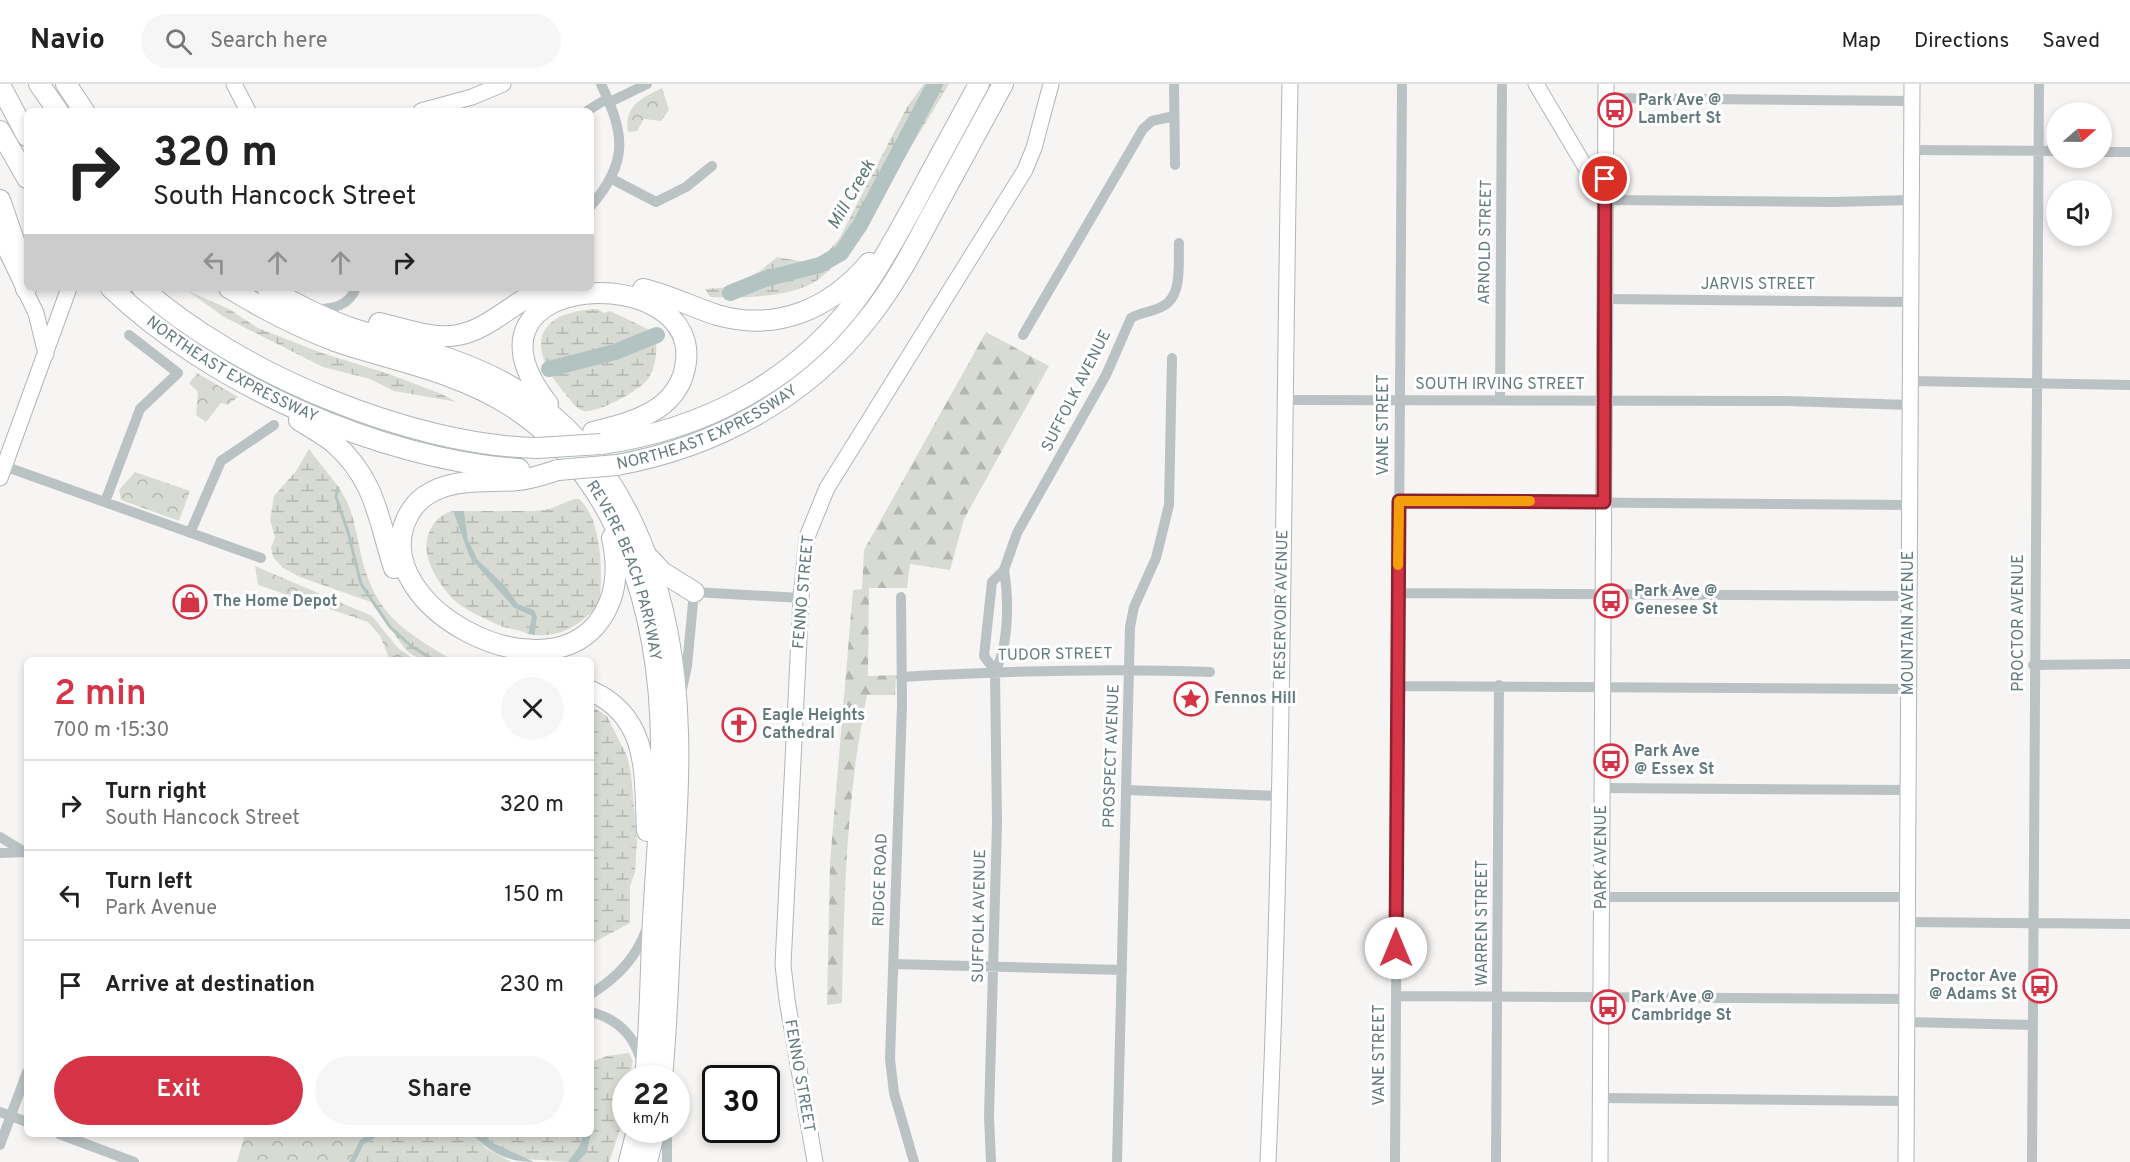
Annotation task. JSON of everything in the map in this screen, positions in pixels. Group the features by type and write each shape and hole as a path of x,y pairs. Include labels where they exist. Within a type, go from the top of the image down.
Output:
{"highway":[{"path":"39,84 56,108"},
{"path":"66,84 82,108"},
{"name":"NORTHEAST EXPRESSWAY","path":"146,291 188,324 231,350 291,381 393,423 450,439 537,448 597,438 654,435 686,425 732,405 775,379 814,347 848,311 873,276 979,84"},
{"name":"NORTHEAST EXPRESSWAY","path":"114,291 141,315 183,346 264,392 352,431 416,453 483,466 558,470 617,465 670,453 735,427 794,392 839,352 868,320 897,276 1003,84"},
{"path":"0,85 24,130"},
{"path":"0,131 24,173"},
{"path":"0,200 18,252 24,280"},
{"path":"594,282 649,290 733,318 757,321 784,318 814,309 838,294 853,282 899,230"},
{"name":"REVERE BEACH PARKWAY","path":"234,291 312,332 434,370 495,397 548,434 592,485 617,529 635,577 648,625 657,674 661,759 646,1065"},
{"name":"REVERE BEACH PARKWAY","path":"273,291 354,329 433,351 477,368 522,393 570,432 611,483 629,515 645,553 664,617 677,706 678,764 664,1065"},
{"path":"307,308 450,336 473,331 524,299 542,291"},
{"path":"570,432 534,385 525,365 522,343 531,321 549,303 574,294 600,294 649,302 666,313 680,330 686,349 682,378 673,394 652,412 597,438"},
{"path":"264,392 332,441 358,470 380,513 398,579 415,606 448,634 505,657"},
{"path":"558,470 520,480 450,486 429,494 416,504 402,531 402,554 413,583 438,613 464,629 521,650 556,649 586,634 608,608 616,574 612,536 592,485"},
{"path":"645,553 662,572 694,592"},
{"path":"594,692 622,712 638,739 644,768 648,853 654,905"},
{"path":"629,1162 634,1143"},
{"path":"647,1162 652,1143"}],"street":[{"path":"234,84 246,108"},
{"path":"432,108 472,97 503,84"},
{"path":"594,202 612,179 617,163 619,142 617,123 601,84"},
{"path":"594,108 647,84"},
{"name":"FENNO STREET","path":"815,1162 783,965 801,598 806,544 819,502 1025,170 1034,148 1051,84"},
{"path":"1174,84 1175,165"},
{"name":"RESERVOIR AVENUE","path":"1268,1162 1280,796 1290,84"},
{"name":"VANE STREET","path":"1395,1162 1398,400 1402,84"},
{"name":"ARNOLD STREET","path":"1500,400 1502,84"},
{"path":"1536,84 1605,200 1833,202 1912,200"},
{"name":"MOUNTAIN AVENUE","path":"1906,1162 1912,84"},
{"name":"PROCTOR AVENUE","path":"2032,1162 2038,84"},
{"path":"1606,91 1912,101"},
{"name":"PARK AVENUE","path":"1600,1162 1606,91"},
{"path":"1023,335 1143,129 1152,121 1174,116"},
{"path":"1911,150 2046,150"},
{"path":"2112,152 2130,152"},
{"path":"612,179 656,202 686,188 712,166"},
{"path":"0,238 24,285"},
{"name":"SUFFOLK AVENUE","path":"995,671 984,656 986,618 992,582 1004,570 1017,533 1106,375 1131,318 1164,306 1172,300 1178,274 1179,243"},
{"path":"27,291 36,314 46,354"},
{"path":"28,291 44,309 60,315"},
{"path":"68,291 2,472 105,502 261,558"},
{"path":"307,308 339,306 349,300 354,291"},
{"name":"JARVIS STREET","path":"1605,299 1911,302"},
{"path":"105,502 140,410 178,373 129,335"},
{"name":"PROSPECT AVENUE","path":"1117,1162 1130,627 1134,607 1156,558 1169,505 1172,358"},
{"path":"1911,381 2130,385"},
{"name":"SOUTH IRVING STREET","path":"1287,400 1604,400 1910,405"},
{"path":"190,533 221,461 274,425"},
{"path":"1399,501 1909,505"},
{"name":"SUFFOLK AVENUE","path":"991,1162 989,1116 997,824 995,671 1004,656 1007,588 1004,570"},
{"path":"677,706 686,675 694,592 801,598"},
{"path":"1397,593 1909,596"},
{"name":"RIDGE ROAD","path":"901,597 901,677 890,1059 894,1093 914,1162"},
{"path":"2033,665 2130,664"},
{"name":"TUDOR STREET","path":"901,677 995,671 1130,668 1210,672"},
{"name":"WARREN STREET","path":"1496,1162 1499,685"},
{"path":"1397,686 1909,689"},
{"path":"1603,788 1908,790"},
{"path":"1126,790 1280,796"},
{"path":"0,837 24,850"},
{"path":"0,853 24,851"},
{"path":"1602,897 1907,897"},
{"path":"594,992 617,975 634,957 645,936 654,905"},
{"path":"1907,922 2130,924"},
{"path":"893,964 1122,970"},
{"path":"1396,996 1907,999"},
{"path":"594,1013 615,1022 629,1034 639,1053 642,1065"},
{"path":"1907,1022 2033,1025"},
{"path":"0,1145 5,1114 24,1078"},
{"path":"1601,1098 1906,1101"},
{"path":"5,1114 24,1121"},
{"path":"67,1137 134,1162"},
{"path":"667,1143 667,1160"}],"green space":[{"path":"924,84 949,84 853,243 830,270 803,288 777,294 734,298 710,297 705,289 730,287 760,271 777,257 804,262 824,256 839,239 907,107"},
{"path":"662,88 669,110 661,121 644,119 637,131 628,132 627,123 635,104"},
{"path":"188,291 229,309 258,328 322,353 389,374 457,402 394,391 370,379 323,367 224,317"},
{"path":"598,309 604,313 610,311 652,331 656,342 656,355 653,368 643,384 617,401 598,409 583,411 577,408 551,375 541,346 543,334 550,324 561,316 577,311"},
{"path":"986,332 1049,366 964,519 950,570 910,564 907,588 869,588 868,676 896,675 895,695 867,695 850,810 845,887 842,1003 827,1005 830,863 853,590 862,589 864,550"},
{"path":"197,373 238,397 228,405 221,403 206,422 196,415 198,392 189,383"},
{"path":"309,449 347,502 354,520 368,578 383,606 402,627 447,657 415,656 405,649 371,602 300,577 283,568 273,557 271,548 275,537 270,520 274,496 296,471"},
{"path":"135,472 190,491 179,521 121,500 119,490"},
{"path":"579,499 587,508 597,534 601,565 599,605 577,624 562,632 535,635 537,617 518,604 507,588 478,560 468,540 464,511 536,511 549,509"},
{"path":"453,511 470,558 514,608 532,616 528,634 498,625 464,607 448,594 432,570 427,552 428,535 437,519"},
{"path":"255,566 372,616 398,648 411,657 389,657 380,636 368,622 258,585"},
{"path":"594,708 607,716 627,756 631,773 637,840 635,872 630,886 630,923 594,942"},
{"path":"629,1053 633,1061 632,1065 612,1065 612,1143 616,1143 609,1162 578,1162 588,1149 590,1137 594,1137 594,1061 607,1056"},
{"path":"244,1137 364,1137 360,1140 349,1162 237,1162"},
{"path":"374,1137 475,1137 487,1149 512,1162 355,1162 364,1144"},
{"path":"487,1137 582,1137 580,1145 568,1162 525,1159 491,1142"}],"shaded area":[{"path":"453,511 464,511 468,540 478,560 507,588 518,604 534,610 537,617 535,635 528,634 532,616 514,608 470,558"},
{"path":"364,1137 374,1137 364,1144 355,1162 349,1162 360,1140"},
{"path":"476,1137 487,1137 491,1142 534,1162 508,1158 486,1146"},
{"path":"582,1137 590,1137 587,1152 578,1162 568,1162 580,1145"}],"waterway":[{"name":"Mill Creek","path":"730,293 765,279 820,265 841,253 860,225 935,84"},
{"name":"Mill Creek","path":"549,369 615,352 657,335"},
{"path":"338,488 336,497 348,532 361,584 390,627 411,646 429,657"}],"slow traffic":[{"path":"1398,565 1399,501 1530,501"}],"place":[{"name":"Park Ave @ Lambert St","path":"1615,110"},
{"name":"Park Ave @ Genesee St","path":"1611,601"},
{"name":"The Home Depot","path":"190,602"},
{"name":"Fennos Hill","path":"1191,699"},
{"name":"Eagle Heights Cathedral","path":"739,725"},
{"name":"Park Ave @ Essex St","path":"1611,761"},
{"name":"Proctor Ave @ Adams St","path":"2040,986"},
{"name":"Park Ave @ Cambridge St","path":"1608,1007"}],"route":[{"path":"1396,948 1396,632 1399,501 1604,502 1605,179"}]}
